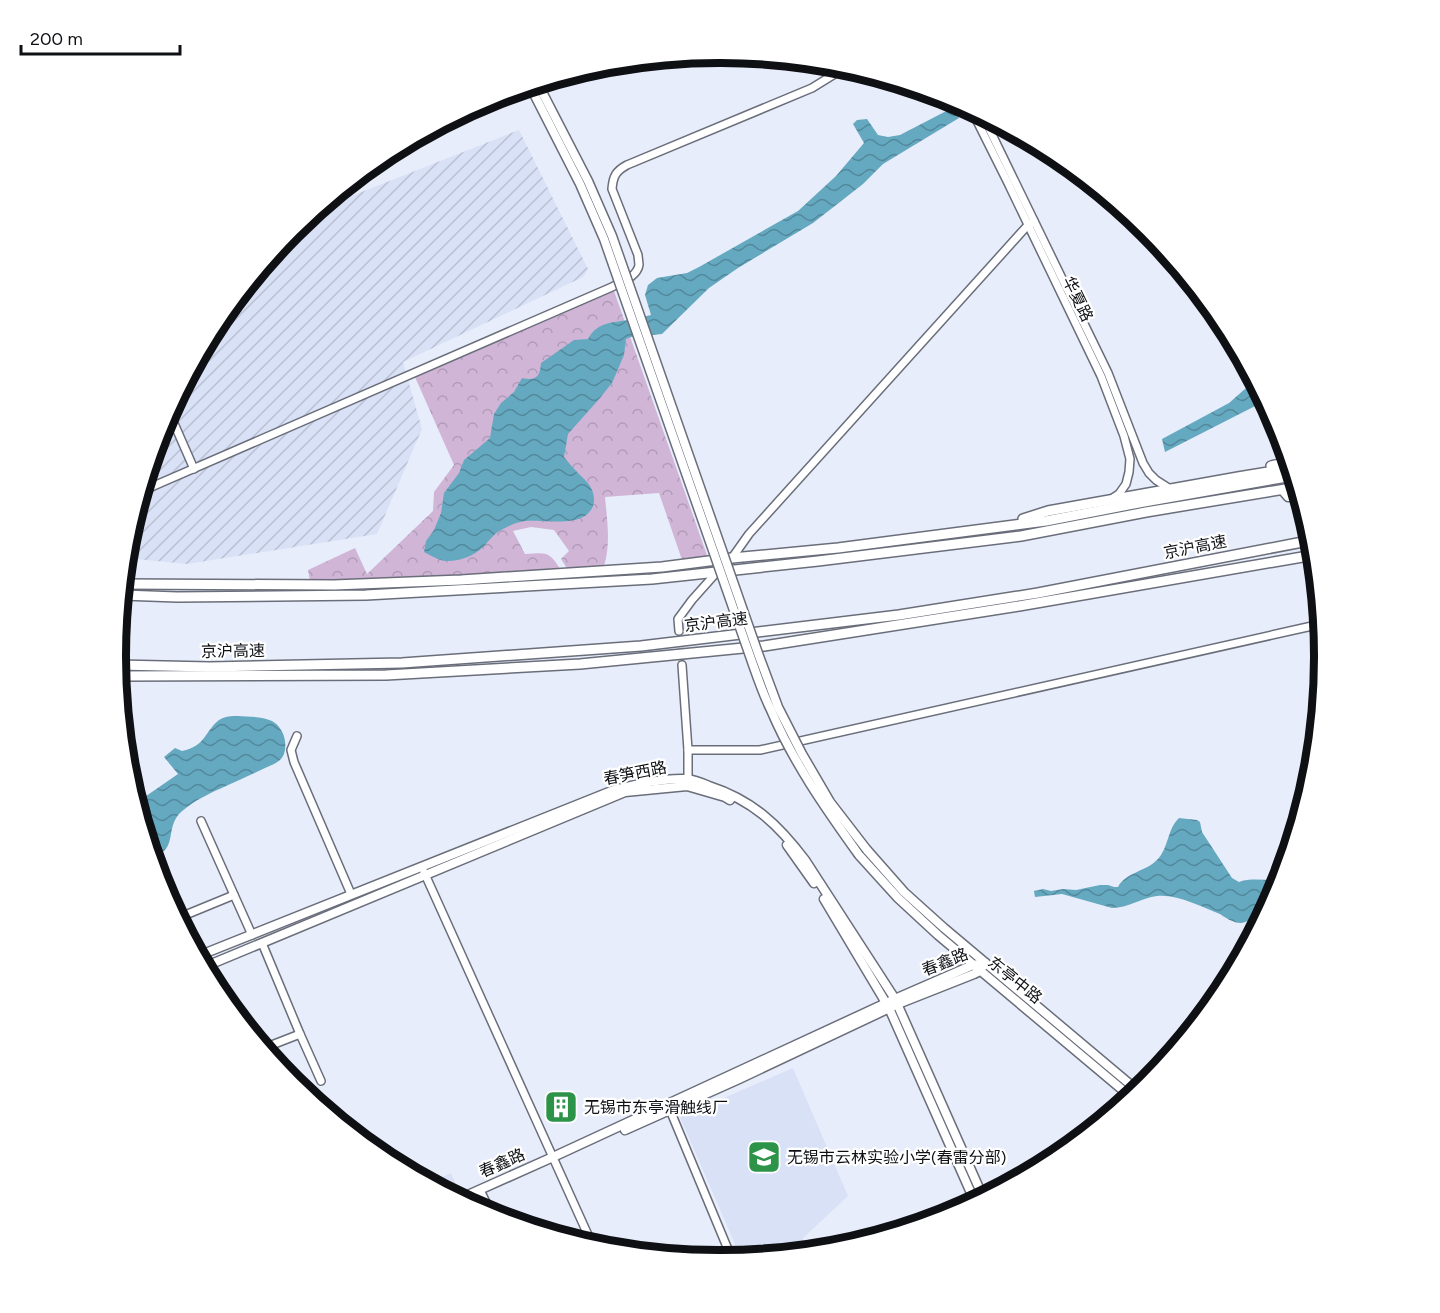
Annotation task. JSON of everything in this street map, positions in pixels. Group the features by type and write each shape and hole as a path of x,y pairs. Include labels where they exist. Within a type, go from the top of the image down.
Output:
{"highway":[{"path":"1238,477 1281,464"},
{"path":"999,527 1048,511 1283,469"},
{"path":"131,584 334,585 461,580 662,567 838,548 1046,521 1285,477"},
{"path":"130,596 366,595 652,579 1021,536 1146,512 1289,489"},
{"name":"京沪高速","path":"126,665 210,667 402,663 641,646 922,611 1038,593 1302,542"},
{"name":"京沪高速","path":"127,676 387,675 580,664 764,646 1008,608 1304,557"}],"main road":[{"name":"东亭中路","path":"541,90 588,181 612,236 751,634 778,707 802,754 830,802 867,850 904,892 944,928 979,967 1124,1090"},
{"name":"东亭中路","path":"533,93 580,184 604,239 747,648 771,711 795,758 859,855 898,898 938,935 1130,1085"},
{"path":"1282,490 1288,497 1291,496"},
{"name":"春笋西路","path":"213,963 614,789 655,781 688,783 724,791 749,803 772,821 805,860 892,1004 980,1190"},
{"name":"春笋西路","path":"206,953 351,894 424,871"},
{"name":"春鑫路","path":"554,1159 892,1004 979,967"},
{"name":"春笋西路","path":"892,1004 972,1194"},
{"name":"春鑫路","path":"471,1195 670,1110 892,1004"},
{"name":"春鑫路","path":"473,1196 481,1191"}],"street":[{"path":"152,487 612,287 628,278 639,265 638,255 612,189 613,179 618,171 627,165 812,87 834,74"},
{"name":"华夏路","path":"978,122 1108,373 1143,463 1156,480 1170,489"},
{"name":"华夏路","path":"990,128 1101,376 1124,436 1130,459 1129,472 1126,484 1119,494 1109,501"},
{"path":"679,631 678,619 692,600 732,558 748,534 1031,223"},
{"path":"174,424 194,468"},
{"path":"688,750 760,750 1312,626"},
{"path":"682,665 688,783"},
{"path":"297,736 291,750 294,762 351,894"},
{"path":"201,821 252,934"},
{"path":"424,871 588,1235"},
{"path":"186,915 234,895"},
{"path":"262,943 321,1081"},
{"path":"272,1045 300,1034"},
{"path":"670,1110 728,1250"},
{"path":"481,1191 486,1202"}],"shaded area":[{"path":"519,130 588,269 583,277 403,362 422,429 377,534 187,564 135,559 147,503 158,466 172,429 206,360 249,295 274,265 300,237 342,200"},
{"name":"无锡市云林实验小学(春雷分部)","path":"793,1068 848,1196 803,1238 804,1244 737,1250 680,1117"},
{"path":"451,1173 457,1187 456,1188 439,1179"}],"green space":[{"path":"614,291 708,558 685,561 681,557 659,493 605,497 608,540 604,566 568,570 561,559 569,551 554,530 531,527 513,531 525,554 546,554 553,558 560,569 310,581 308,570 355,548 367,574 433,511 434,492 454,465 415,377"}],"water":[{"path":"950,109 956,112 959,118 883,164 863,184 813,223 709,288 662,334 626,339 624,355 612,383 568,434 564,457 592,490 594,504 588,513 573,520 525,521 514,524 497,533 475,553 460,559 445,561 424,552 426,541 434,530 441,513 444,493 459,473 464,460 490,438 494,414 501,403 514,392 522,378 536,377 540,372 541,363 574,340 588,339 602,326 651,315 645,295 648,285 657,278 687,273 798,211 836,176 864,143 853,124 857,120 867,119 878,135 888,137 900,135"},
{"path":"1248,386 1257,405 1165,452 1162,439 1229,403"},
{"path":"228,716 264,718 272,721 282,731 285,740 283,756 275,763 208,794 186,808 176,818 169,843 160,853 144,797 178,774 164,757 175,748 182,751 196,746 214,725"},
{"path":"1179,818 1200,822 1202,832 1232,878 1239,882 1270,880 1254,914 1247,921 1241,923 1232,921 1189,902 1165,896 1151,897 1112,908 1062,894 1035,897 1034,891 1043,889 1076,890 1100,885 1118,887 1126,878 1157,860 1164,850 1175,822"}],"tunnel":[{"path":"680,637 682,665"}],"place":[{"name":"无锡市东亭滑触线厂","path":"561,1107"},
{"name":"无锡市云林实验小学(春雷分部)","path":"764,1157"}]}
